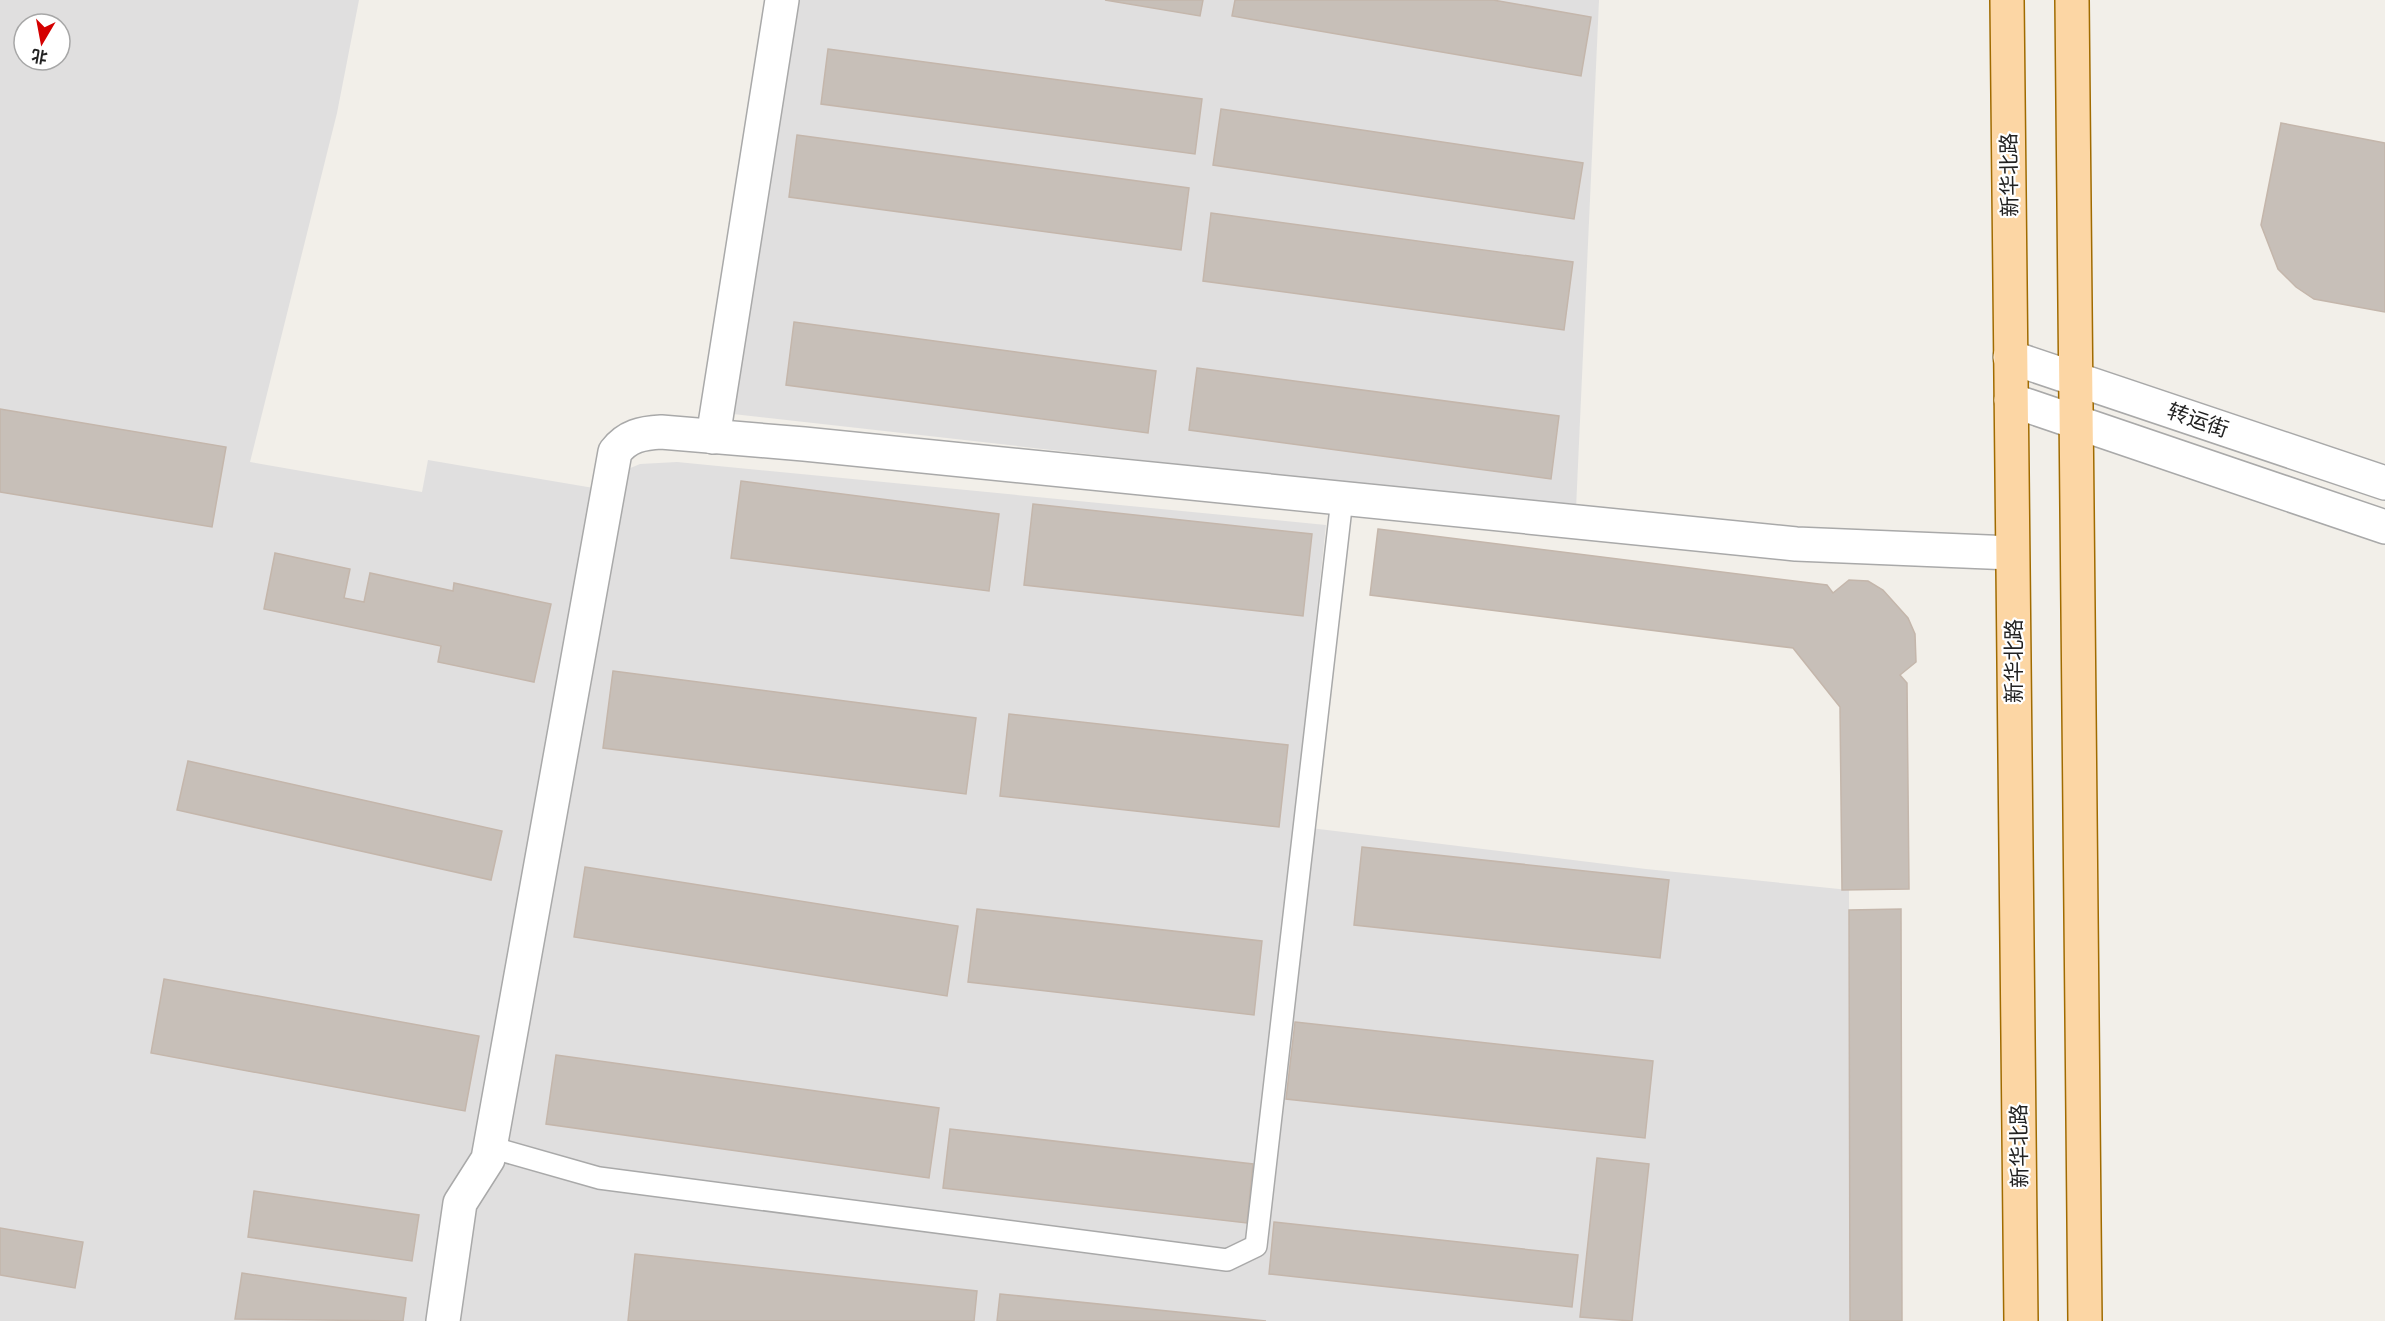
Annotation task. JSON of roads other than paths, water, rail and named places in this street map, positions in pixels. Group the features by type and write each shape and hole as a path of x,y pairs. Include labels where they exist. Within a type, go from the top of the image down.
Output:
{"main road":[{"name":"新华北路","path":"2007,0 2021,1321"},
{"path":"2072,0 2085,1321"}],"street":[{"path":"713,436 782,0"},
{"name":"转运街","path":"2010,357 2385,483"},
{"name":"转运街","path":"2011,400 2385,527"},
{"path":"443,1321 460,1203 488,1159 615,452 621,444 640,434 660,432 713,436 1796,544 2012,553"}],"lane":[{"path":"490,1146 599,1178 1227,1260 1256,1246 1342,498"}]}
